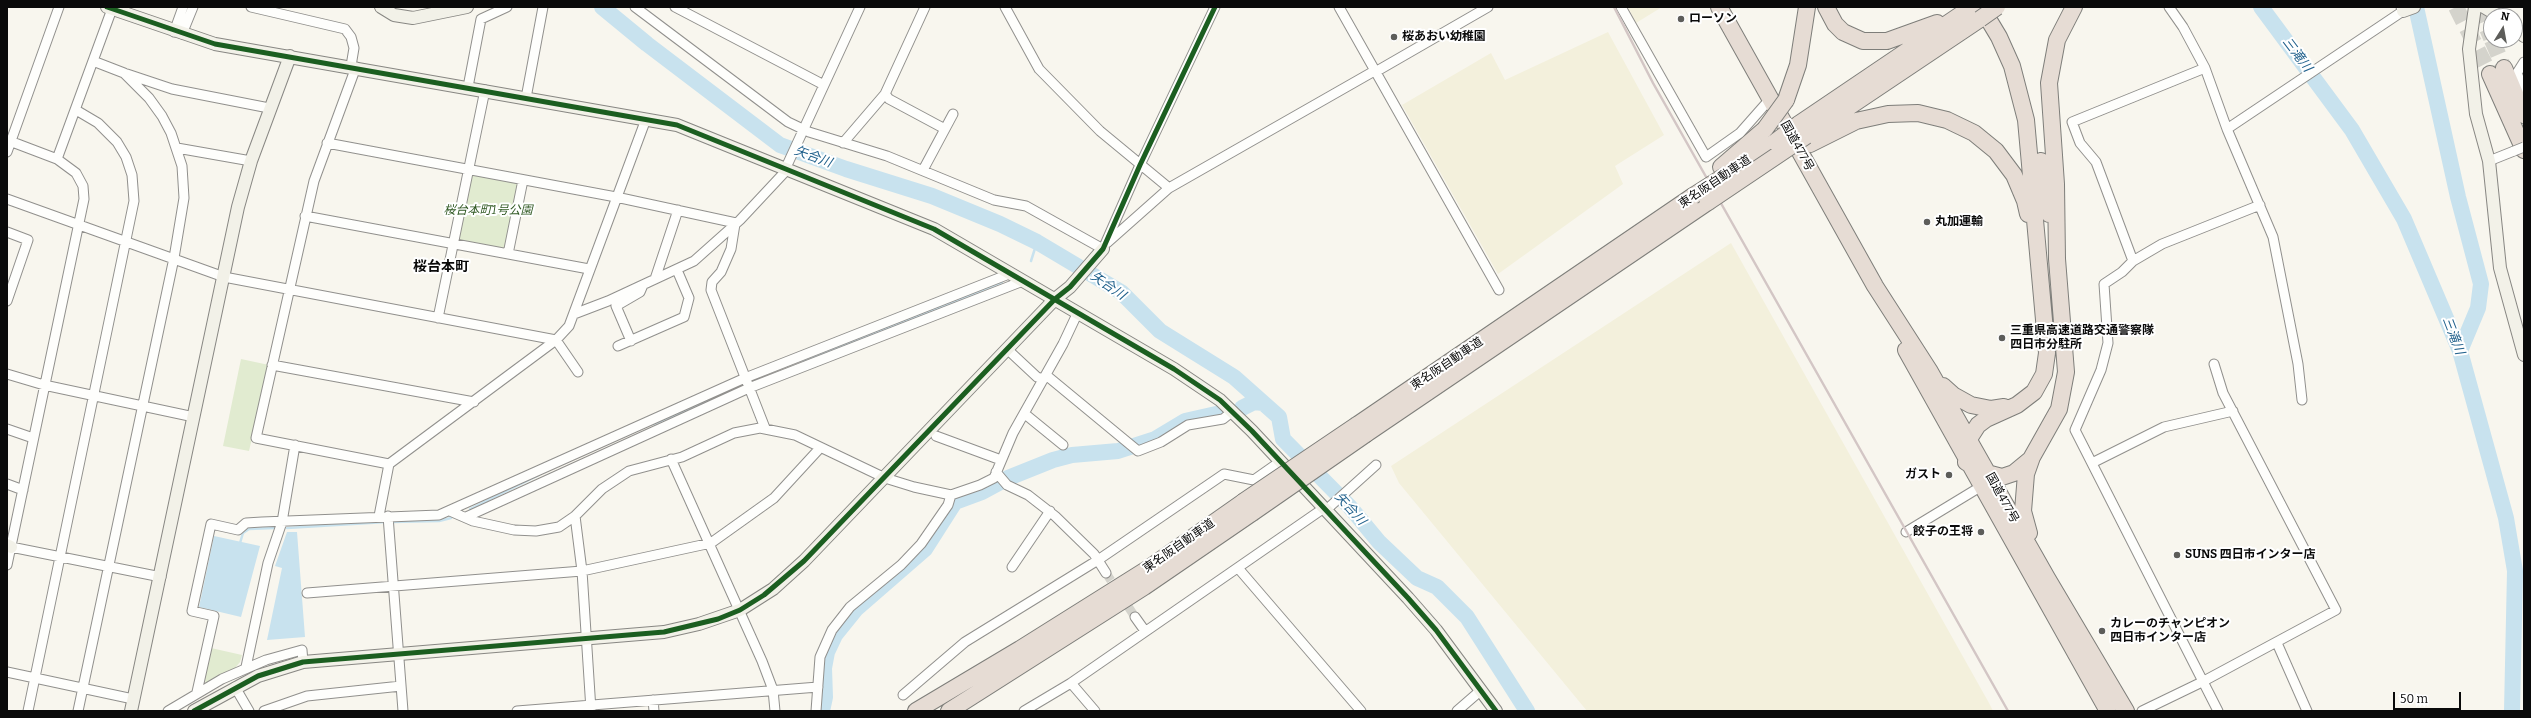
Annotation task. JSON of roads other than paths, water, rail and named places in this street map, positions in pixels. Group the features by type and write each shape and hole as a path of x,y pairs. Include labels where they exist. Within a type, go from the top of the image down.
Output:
{"highway":[{"name":"国道477号","path":"1719,7 1778,100 1875,286 1918,376 1966,462"},
{"path":"1770,135 1778,100 1798,65 1807,7"},
{"path":"1826,7 1831,20 1843,32 1863,41 1874,42 1887,41 1978,11 2005,50 2022,101 2029,146 2037,259 2047,353 2044,374 2034,392 2017,406 1986,419 1978,425 1969,439 1966,462 1987,480 1996,477 2008,476 2032,457"},
{"path":"1993,7 2019,55 2031,94 2057,259 2066,352 2064,390 2052,424 2032,457 2023,487 2023,511 2025,522 2047,578"},
{"name":"東名阪自動車道","path":"1726,176 1805,135 1978,11 1997,7"},
{"path":"2057,259 2056,184 2050,76 2057,40 2074,7"},
{"path":"2521,150 2497,71 2524,115"},
{"path":"1805,135 1856,121 1888,114 1903,113 1933,116 1962,126 1996,151 2014,175 2025,201 2037,259"},
{"name":"東名阪自動車道","path":"916,711 1247,507 1362,430 1726,176 1770,135 1805,135"},
{"path":"1698,196 1726,176"},
{"name":"東名阪自動車道","path":"1362,430 1530,309 1698,196"},
{"name":"国道477号","path":"1875,286 1929,370 1969,439 1987,480 2108,711"},
{"path":"1929,370 1953,395 1981,408 2003,407 2034,392"},
{"name":"国道477号","path":"1987,480 2126,711"},
{"name":"東名阪自動車道","path":"949,711 1137,591 1247,507"}],"street":[{"path":"7,152 9,141 59,7"},
{"path":"178,33 182,7"},
{"path":"178,33 192,7"},
{"path":"251,7 344,29 351,37 354,48 353,67 314,181 305,216 256,438 389,464 556,340 569,326 574,314 589,269 646,119"},
{"path":"381,7 394,15 413,18 467,7"},
{"path":"468,87 481,19 507,7"},
{"path":"526,98 544,7"},
{"path":"635,7 751,95 803,131 923,170 994,200 1026,206 1104,246"},
{"path":"675,7 824,85"},
{"path":"574,314 677,270 702,256 783,174 860,7"},
{"path":"843,143 885,94 925,7"},
{"path":"1005,7 1039,69 1100,131 1169,188"},
{"path":"1104,246 1214,7"},
{"path":"1339,7 1499,290"},
{"path":"194,711 235,687 258,676 303,662 399,652 586,638 678,629 718,618 740,610 769,592 792,572 885,478 1055,299 1070,287 1104,246 1169,188 1488,7"},
{"path":"1621,7 1706,157 1740,133 1778,100"},
{"path":"2169,7 2183,27 2205,68 2227,129 2273,237 2298,364 2302,400"},
{"path":"2475,7 2469,49 2476,114 2489,161 2500,268 2524,354"},
{"path":"57,160 76,110 110,8 178,33 215,44 646,119 689,129 787,165 934,229 1201,385 1233,411 1327,508 1431,624 1496,711"},
{"path":"2227,129 2295,85 2407,8"},
{"path":"131,711 161,577 224,277 251,161 269,108 290,56"},
{"path":"93,61 172,90 269,108"},
{"path":"2524,62 2517,72 2524,90"},
{"path":"2133,261 2096,162 2080,143 2072,122 2205,68"},
{"path":"78,711 174,258 184,198 182,166 177,148 166,124 156,107 124,73"},
{"path":"438,318 485,90"},
{"path":"885,94 945,129"},
{"path":"28,711 127,241 134,194 129,165 122,151 108,131 89,117 76,110"},
{"path":"923,170 954,114"},
{"path":"7,565 9,546 23,490 84,199 83,186 76,173 57,160 9,141"},
{"path":"327,143 616,197 736,223"},
{"path":"177,148 251,161"},
{"path":"2489,161 2521,150"},
{"path":"508,254 523,180"},
{"path":"7,199 224,277 556,340 578,372"},
{"path":"2218,711 2075,430 2101,370 2108,343 2104,284 2122,272 2133,261 2162,244 2260,206"},
{"path":"655,279 678,210"},
{"path":"305,216 589,269"},
{"path":"736,223 731,249 721,272 712,282 711,290 765,428"},
{"path":"7,232 28,240 7,300"},
{"path":"618,346 684,317 689,298 677,270"},
{"path":"198,692 214,616 192,611 211,524 238,530 246,523 439,514 450,511 1009,274"},
{"path":"466,517 747,384 1023,281"},
{"path":"631,341 616,306 640,292 643,284"},
{"path":"1002,478 1001,460 1013,433 1045,377 1078,312"},
{"path":"1007,350 1037,377 1045,377 1138,451 1157,444 1196,423 1227,418 1233,411"},
{"path":"2142,711 2277,643 2336,610 2223,393 2214,364"},
{"path":"272,365 474,402"},
{"path":"7,374 44,385 194,417"},
{"path":"2092,463 2164,427 2233,411"},
{"path":"1025,414 1063,445"},
{"path":"450,511 514,530 536,531 559,527 575,516 602,489 623,474 642,465 671,460 693,452 734,433 765,428 786,432 885,478 951,495 980,485 994,478 1002,478 1050,511 1098,560 1106,573"},
{"path":"7,429 33,438"},
{"path":"936,436 1001,460"},
{"path":"246,667 268,563 282,522 295,445"},
{"path":"307,593 582,571 711,543 774,498 820,448"},
{"path":"671,460 711,543 740,610 773,690 775,711"},
{"path":"903,695 971,638 1098,560 1224,474 1254,480 1281,461"},
{"path":"389,464 385,517 389,530 403,711"},
{"path":"1024,711 1071,683 1327,508 1376,465"},
{"path":"1906,532 1987,480"},
{"path":"7,484 23,490"},
{"path":"816,711 818,672 822,650 832,630 850,607 901,565 921,544 948,505 951,495"},
{"path":"1012,567 1050,511"},
{"path":"575,516 582,571 591,708"},
{"path":"9,546 161,577"},
{"path":"1238,568 1362,711"},
{"path":"1135,617 1145,631"},
{"path":"2277,643 2307,711"},
{"path":"168,711 198,692 246,667 302,650 303,662"},
{"path":"7,672 134,699"},
{"path":"1071,683 1095,711"},
{"path":"264,711 307,696 401,686"},
{"path":"235,687 248,711"},
{"path":"516,711 591,708 653,700 818,687"},
{"path":"1457,711 1480,691"},
{"path":"653,700 654,711"}],"water":[{"path":"287,532 297,532 305,637 267,640 282,568 275,566"},
{"path":"214,536 260,546 241,617 199,607"}],"waterway":[{"name":"矢合川","path":"602,7 647,44 780,145 846,169 932,196 1000,224 1037,242 1121,292 1160,331 1234,377 1279,417 1283,439 1350,507 1379,542 1417,578 1437,587 1467,617 1527,711"},
{"name":"三滝川","path":"2261,7 2352,130 2404,219 2460,351 2506,518 2515,571 2512,711"},
{"path":"2416,7 2458,197 2481,284 2478,308 2460,351"},
{"path":"1031,261 1037,242"},
{"path":"803,362 1002,282"},
{"path":"653,424 721,396"},
{"path":"1242,408 1254,402 1263,403"},
{"path":"822,711 825,697 824,668 827,652 835,635 856,609 925,549 955,502 982,492 1008,478 1053,460 1072,455 1118,451 1155,439 1185,421 1216,414"},
{"path":"470,509 539,475"},
{"path":"391,522 439,521 451,518"},
{"path":"287,528 386,522"},
{"path":"240,543 243,533 249,529 274,528"}],"tunnel":[{"path":"2456,7 2490,74"},
{"path":"2478,7 2483,19"},
{"path":"2495,48 2504,68"},
{"path":"1106,573 1135,617"}],"railway":[{"path":"1614,7 1653,83 2008,711"}],"place":[{"name":"ローソン","path":"1681,19"},
{"name":"桜あおい幼稚園","path":"1394,37"},
{"name":"丸加運輸","path":"1927,222"},
{"name":"三重県高速道路交通警察隊 四日市分駐所","path":"2002,338"},
{"name":"ガスト","path":"1949,475"},
{"name":"餃子の王将","path":"1981,532"},
{"name":"SUNS 四日市インター店","path":"2177,555"},
{"name":"カレーのチャンピオン 四日市インター店","path":"2102,631"}],"district":[{"name":"桜台本町","path":"441,267"}],"park label":[{"name":"桜台本町1号公園","path":"488,211"}]}
